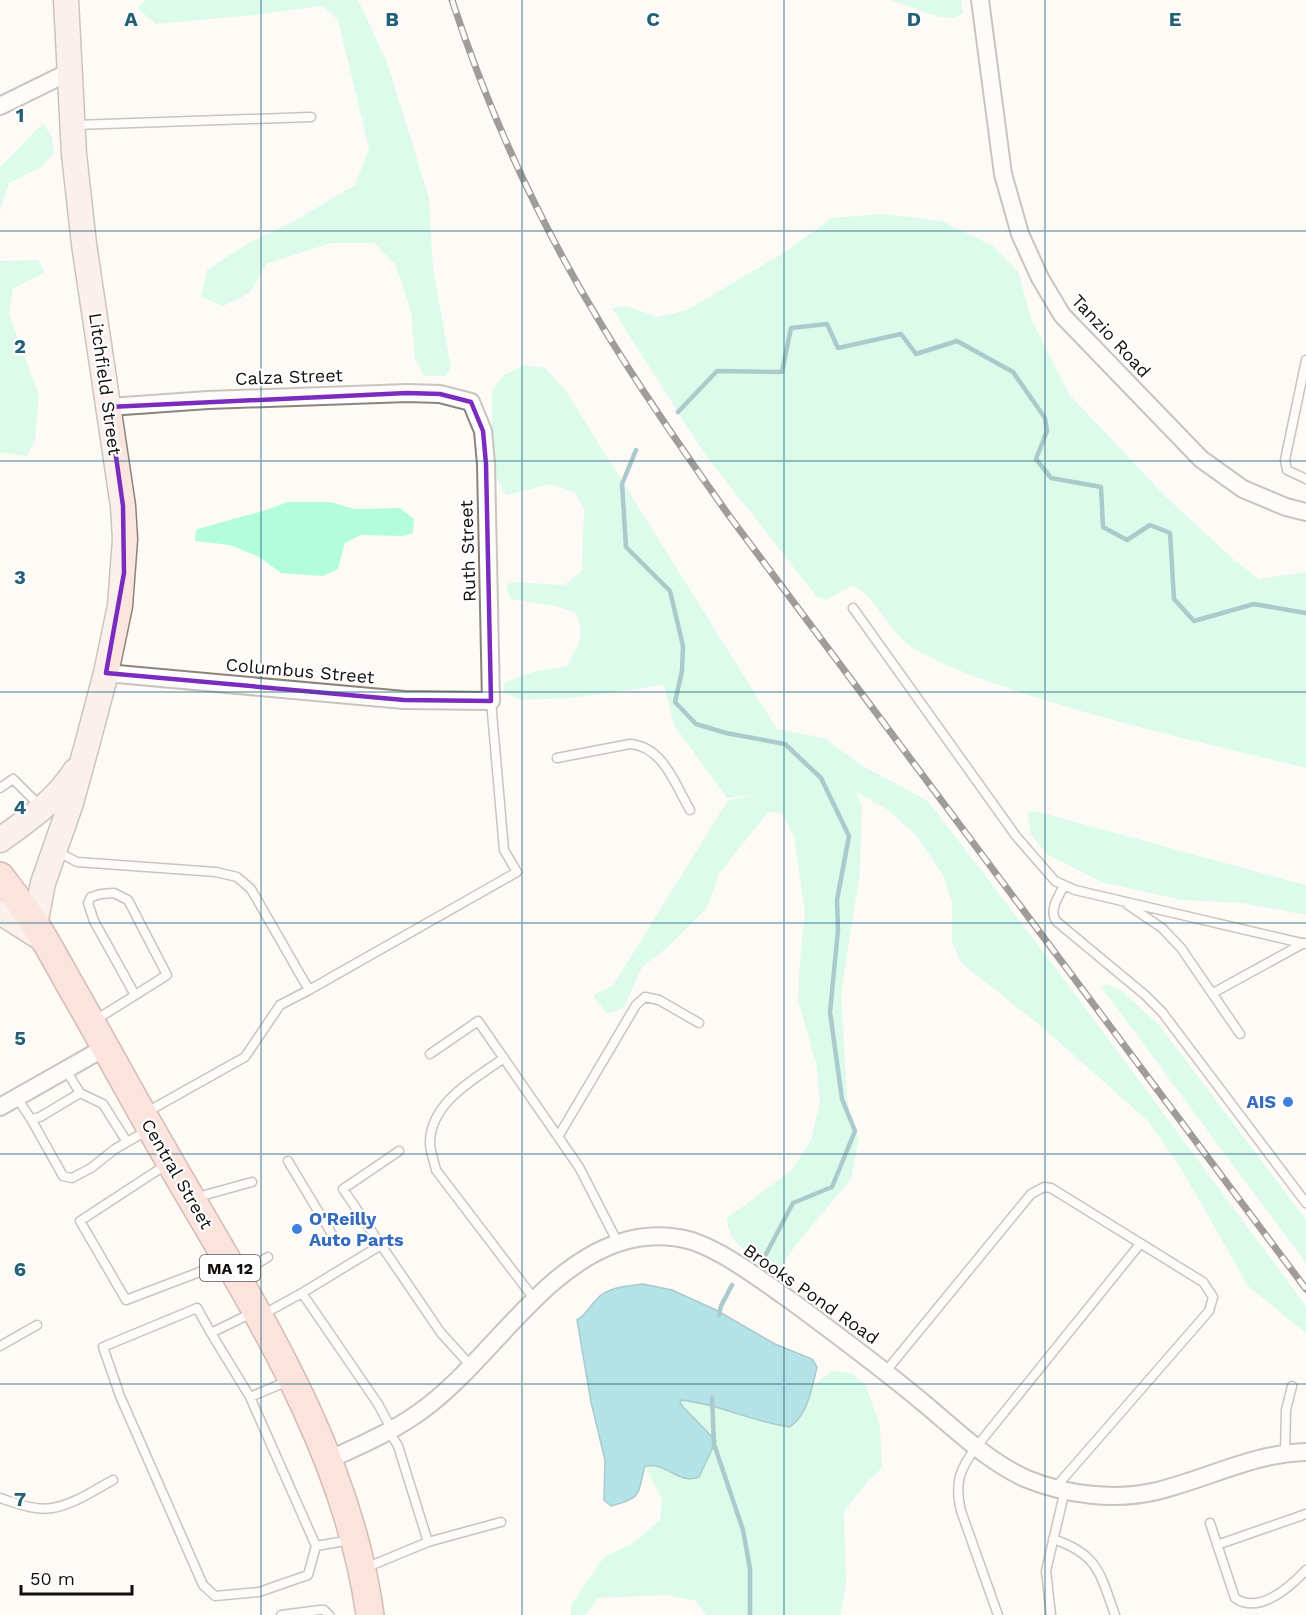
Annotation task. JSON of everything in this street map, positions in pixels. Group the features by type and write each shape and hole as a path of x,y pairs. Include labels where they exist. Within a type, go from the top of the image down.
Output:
{"main road":[{"name":"Litchfield Street","path":"40,932 43,883 71,803 106,673 120,606 125,539 123,507 84,244 71,126 66,0"},
{"name":"Litchfield Street","path":"0,840 42,808 65,786 81,763"},
{"name":"Central Street","path":"0,876 40,932 92,1022 256,1314 315,1427 343,1498 355,1539 370,1615"},
{"name":"Central Street","path":"0,912 40,932"}],"street":[{"name":"Tanzio Road","path":"980,0 1004,174 1020,234 1040,278 1062,315 1201,459 1243,489 1286,507 1306,512"},
{"path":"0,106 69,72"},
{"name":"Calza Street","path":"109,407 208,400 407,393 440,394 471,402"},
{"name":"Ruth Street","path":"471,402 483,431 486,464 491,701"},
{"name":"Columbus Street","path":"106,673 405,700 491,701"},
{"path":"0,1107 106,1047"},
{"name":"Brooks Pond Road","path":"328,1460 390,1431 428,1406 573,1265 597,1251 618,1243 644,1237 667,1236 693,1242 716,1252 765,1282 886,1371 996,1461 1026,1478 1060,1489 1119,1496 1155,1492 1248,1462 1285,1453 1306,1452"}],"lane":[{"path":"71,126 311,117"},
{"path":"1306,360 1285,465 1287,470 1306,479"},
{"path":"853,608 1016,836 1044,870 1063,886 1122,902 1305,943"},
{"path":"16,1098 63,1176 72,1178 91,1168 127,1142 146,1121 245,1057 280,1005 517,872 504,850 491,701"},
{"path":"557,758 630,744 643,746 652,751 660,760 690,810"},
{"path":"0,788 13,779 42,808"},
{"path":"54,850 76,862 216,872 237,877 251,889 309,990"},
{"path":"1063,886 1052,916 1146,995 1162,1012 1306,1203"},
{"path":"92,1022 168,975 128,900 114,893 92,897 88,903 94,921 135,995"},
{"path":"1122,902 1162,928 1181,948 1239,1034"},
{"path":"1213,993 1305,943"},
{"path":"558,1137 636,1005 645,997 659,1000 699,1023"},
{"path":"430,1054 478,1021 579,1167 618,1243"},
{"path":"504,1058 449,1098 433,1124 430,1144 436,1170 535,1300"},
{"path":"66,1070 80,1092 103,1104 127,1142"},
{"path":"30,1119 40,1117 80,1092"},
{"path":"399,1151 343,1189 441,1333 471,1366"},
{"path":"288,1161 333,1236"},
{"path":"171,1165 158,1170 80,1221 126,1300 267,1257"},
{"path":"191,1199 252,1182"},
{"path":"886,1371 1031,1194 1044,1187 1052,1188 1203,1282 1213,1297 1209,1311 1060,1489 1046,1571 1051,1615"},
{"path":"998,1615 961,1511 957,1493 965,1461 1140,1244"},
{"path":"212,1333 302,1293 381,1245"},
{"path":"302,1293 378,1404 398,1446 428,1542"},
{"path":"197,1308 249,1397 316,1546 308,1575 259,1592 215,1596 203,1585 120,1396 103,1347 197,1308"},
{"path":"0,1346 37,1324"},
{"path":"249,1397 291,1380"},
{"path":"1285,1453 1286,1410 1292,1386"},
{"path":"0,1498 31,1507 51,1508 75,1500 113,1480"},
{"path":"1217,1545 1306,1514"},
{"path":"362,1569 428,1542 501,1522"},
{"path":"1210,1523 1235,1598 1240,1604 1250,1606 1268,1603 1279,1597 1306,1570"},
{"path":"316,1546 355,1539"},
{"path":"1053,1539 1089,1558 1101,1577 1115,1615"},
{"path":"280,1615 324,1610 328,1615"}],"highlighted area":[{"path":"407,393 440,394 471,402 483,431 486,464 491,701 404,700 106,673 124,573 123,506 109,407"}],"green space":[{"path":"146,0 358,0 387,62 429,198 433,269 451,368 445,376 424,376 415,359 411,312 396,265 374,243 331,243 266,264 250,293 223,306 201,297 207,270 248,243 296,220 355,185 369,149 338,20 322,6 156,24 137,8"},
{"path":"891,0 961,0 963,13 955,18 939,17"},
{"path":"43,123 52,137 54,153 41,167 9,183 0,211 0,167"},
{"path":"882,214 942,221 993,246 1018,271 1031,319 1069,394 1165,496 1232,558 1259,579 1306,572 1306,768 1165,734 1060,705 955,669 928,656 906,642 869,598 852,585 827,600 817,597 704,453 612,308 627,306 657,317 687,310 785,252 832,218"},
{"path":"38,260 45,272 13,289 9,314 39,395 35,441 27,456 0,452 0,261"},
{"path":"524,365 545,368 566,391 777,729 824,738 861,765 928,801 1061,975 1306,1306 1306,1333 1248,1286 1182,1170 1148,1121 1042,1027 961,963 952,942 952,901 943,875 916,835 888,810 856,792 862,806 860,872 841,993 847,1097 851,1123 859,1137 851,1179 795,1246 776,1275 742,1248 731,1236 726,1219 792,1170 811,1140 820,1102 816,1062 798,1001 805,912 794,837 782,813 768,812 719,874 707,908 668,947 642,967 624,1008 607,1014 593,996 614,984 728,800 755,795 727,798 674,725 664,685 571,698 520,700 503,692 505,682 533,672 567,666 580,634 575,612 556,606 510,599 506,586 512,582 564,585 582,571 584,509 575,492 550,484 506,495 496,473 492,446 492,391 504,375"},
{"path":"287,502 330,502 355,509 400,508 414,519 413,533 403,536 361,535 345,543 338,569 323,576 281,573 259,557 230,545 195,541 196,530"},
{"path":"1035,811 1306,885 1306,915 1244,903 1181,900 1101,882 1047,854 1031,835 1028,813"},
{"path":"1107,984 1123,992 1159,1025 1306,1220 1306,1263 1101,987"},
{"path":"831,1371 852,1373 866,1386 880,1427 882,1468 867,1482 844,1512 846,1584 840,1615 706,1615 696,1601 666,1595 598,1598 585,1615 571,1615 571,1605 604,1557 635,1542 660,1520 662,1500 645,1466 659,1466 681,1478 716,1441 684,1408 681,1400 709,1403 769,1424 789,1427 802,1412 813,1387"}],"water":[{"path":"643,1284 672,1290 716,1310 775,1344 812,1359 817,1367 805,1408 790,1427 709,1405 681,1400 680,1403 684,1408 716,1441 699,1477 685,1478 660,1467 645,1466 637,1494 629,1500 611,1506 604,1500 605,1460 591,1402 577,1320 606,1292"}],"waterway":[{"path":"678,412 717,371 782,372 791,328 827,324 838,348 901,334 916,354 957,341 1013,372 1045,418 1047,431 1036,459 1051,478 1101,487 1103,527 1127,540 1150,525 1170,533 1174,599 1194,621 1254,604 1306,613"},
{"path":"636,450 622,484 626,547 670,591 683,646 682,671 675,702 696,724 726,733 785,744 821,778 849,836 837,900 838,930 830,1012 842,1099 855,1131 832,1187 793,1203 764,1258"},
{"path":"719,1315 732,1285"},
{"path":"712,1398 714,1444 743,1530 750,1569 750,1615"}],"railway":[{"path":"452,0 482,85 538,210 581,290 649,400 730,517 1306,1289"}],"place":[{"name":"AIS","path":"1288,1102"},
{"name":"O'Reilly Auto Parts","path":"297,1229"}]}
